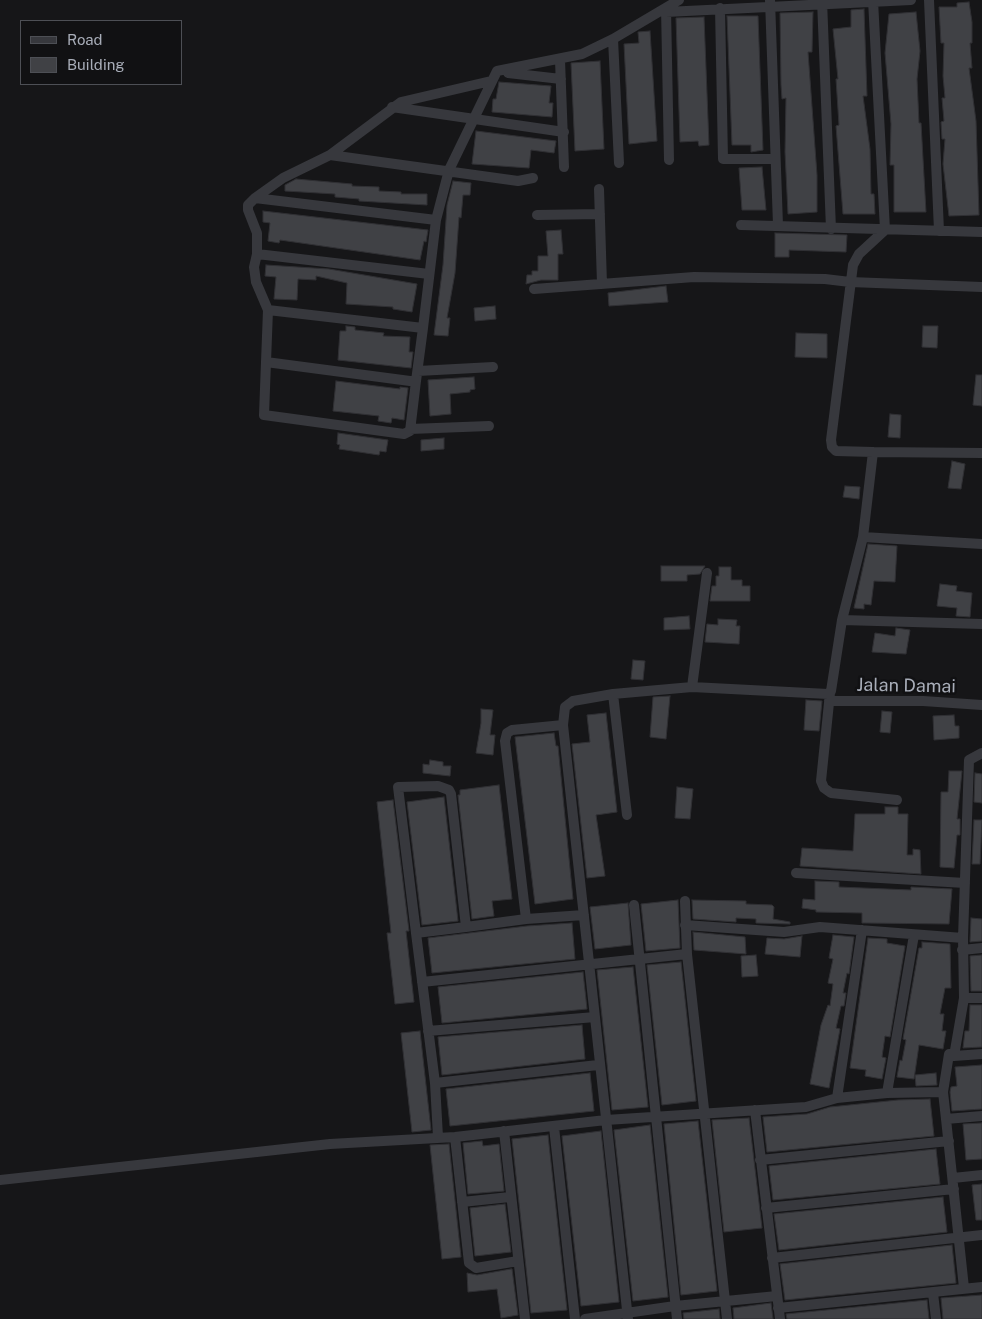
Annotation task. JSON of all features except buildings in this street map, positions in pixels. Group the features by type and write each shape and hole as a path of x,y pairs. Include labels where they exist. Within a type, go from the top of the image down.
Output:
{"street":[{"path":"491,81 412,98 392,107 330,154 283,178 248,205 248,210 257,233 257,254 254,267 256,282 268,310 264,415 408,433 436,220 450,170 472,120 497,71 560,60 582,54 666,10 679,0"},
{"path":"666,10 720,8 770,3 911,0"},
{"path":"929,0 939,231"},
{"path":"822,1 831,229"},
{"path":"873,1 885,230"},
{"path":"770,3 778,225"},
{"path":"720,8 723,159 775,159"},
{"path":"666,10 669,160"},
{"path":"613,39 619,164"},
{"path":"560,60 564,167"},
{"path":"497,71 561,79"},
{"path":"392,107 564,132"},
{"path":"330,154 518,181 533,178"},
{"path":"599,189 602,284"},
{"path":"255,198 436,220"},
{"path":"538,215 600,214"},
{"path":"741,225 982,232"},
{"path":"885,230 859,254 850,282 832,447 836,451 982,453"},
{"path":"257,254 429,274"},
{"path":"534,289 694,277 825,279 850,282 982,287"},
{"path":"268,310 423,328"},
{"path":"266,362 417,376 493,367"},
{"path":"410,428 489,426"},
{"path":"873,452 863,537 842,620 830,697 822,781 824,788 831,793 897,800"},
{"path":"863,537 982,544"},
{"path":"692,687 707,573"},
{"path":"842,620 982,624"},
{"name":"Jalan Damai","path":"563,725 563,714 569,703 613,694 692,687 982,705"},
{"path":"613,694 627,815"},
{"path":"526,919 505,741 507,733 512,730 563,725 598,1065 628,1316"},
{"path":"982,753 969,760 962,950 964,998 954,1056 982,1054"},
{"path":"438,1137 435,1083 398,787 438,786 449,790 466,927"},
{"path":"796,873 965,883"},
{"path":"685,901 687,954 727,1319"},
{"path":"634,905 677,1319"},
{"path":"416,933 526,919 584,915"},
{"path":"685,924 784,932 820,927 963,938"},
{"path":"837,1098 862,930"},
{"path":"887,1093 914,935"},
{"path":"962,950 982,948"},
{"path":"422,982 687,954"},
{"path":"964,998 982,998"},
{"path":"428,1031 594,1017"},
{"path":"949,1054 943,1092 954,1178 964,1288"},
{"path":"435,1083 598,1065"},
{"path":"0,1180 330,1144 360,1144 455,1137 606,1120 806,1107 837,1098 887,1093 943,1092"},
{"path":"755,1110 780,1319"},
{"path":"946,1119 982,1116"},
{"path":"554,1127 575,1319"},
{"path":"504,1131 525,1319"},
{"path":"455,1137 468,1263 471,1266 518,1262"},
{"path":"760,1160 949,1141"},
{"path":"954,1178 982,1175"},
{"path":"766,1208 954,1190"},
{"path":"462,1202 510,1197"},
{"path":"772,1258 982,1235"},
{"path":"778,1308 982,1287"},
{"path":"933,1293 936,1319"},
{"path":"585,1319 628,1316 676,1306 725,1303 777,1296"}]}
